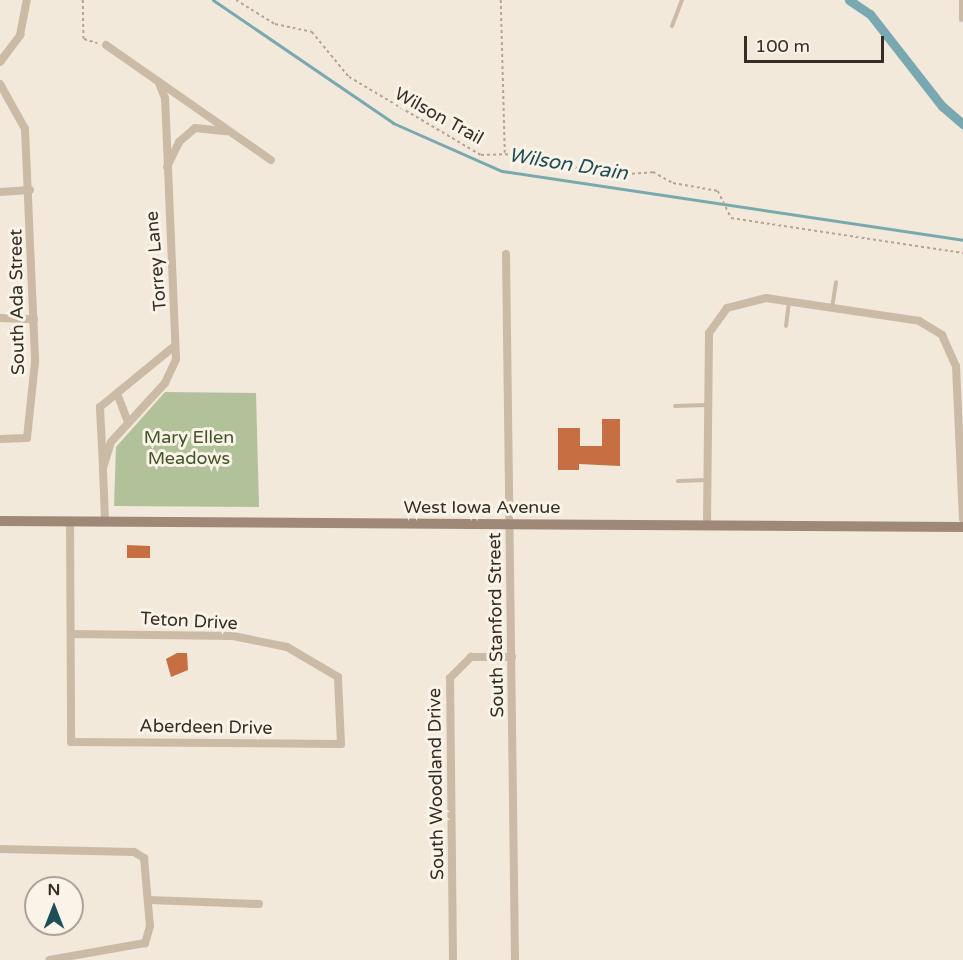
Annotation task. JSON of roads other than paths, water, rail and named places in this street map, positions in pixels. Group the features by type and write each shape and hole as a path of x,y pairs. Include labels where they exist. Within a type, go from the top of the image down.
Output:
{"street":[{"path":"0,62 20,35 27,0"},
{"path":"106,45 271,160"},
{"name":"Torrey Lane","path":"105,521 103,468 111,442 174,369 172,348 177,296 165,172 165,98 158,81"},
{"name":"South Ada Street","path":"0,84 25,129 30,190 34,319 30,418 27,438 0,439"},
{"path":"165,172 179,141 195,128 233,134"},
{"path":"0,192 30,190"},
{"name":"South Stanford Street","path":"506,254 515,960"},
{"path":"706,525 706,344 715,320 746,300 789,302 919,321 942,335 956,366 963,519"},
{"path":"0,318 34,319"},
{"path":"103,468 98,412 172,348"},
{"path":"118,396 128,422"},
{"name":"West Iowa Avenue","path":"0,521 963,527"},
{"path":"70,521 71,634"},
{"name":"Aberdeen Drive","path":"71,634 71,742 341,744"},
{"name":"Teton Drive","path":"71,634 233,636 287,647 338,677 341,744"},
{"name":"South Woodland Drive","path":"453,960 450,678 471,657 512,657"},
{"path":"0,849 134,852 144,858 149,870 145,942 49,960"},
{"path":"149,900 259,904"}],"lane":[{"path":"672,26 682,0"},
{"path":"961,0 961,20"},
{"path":"832,308 836,282"},
{"path":"786,326 789,302"},
{"path":"675,406 707,405"},
{"path":"678,481 707,480"}],"waterway":[{"name":"Wilson Drain","path":"213,0 393,123 502,171 963,240"},
{"path":"849,0 870,14 942,106 963,124"}],"park label":[{"name":"Mary Ellen Meadows","path":"189,448"}]}
